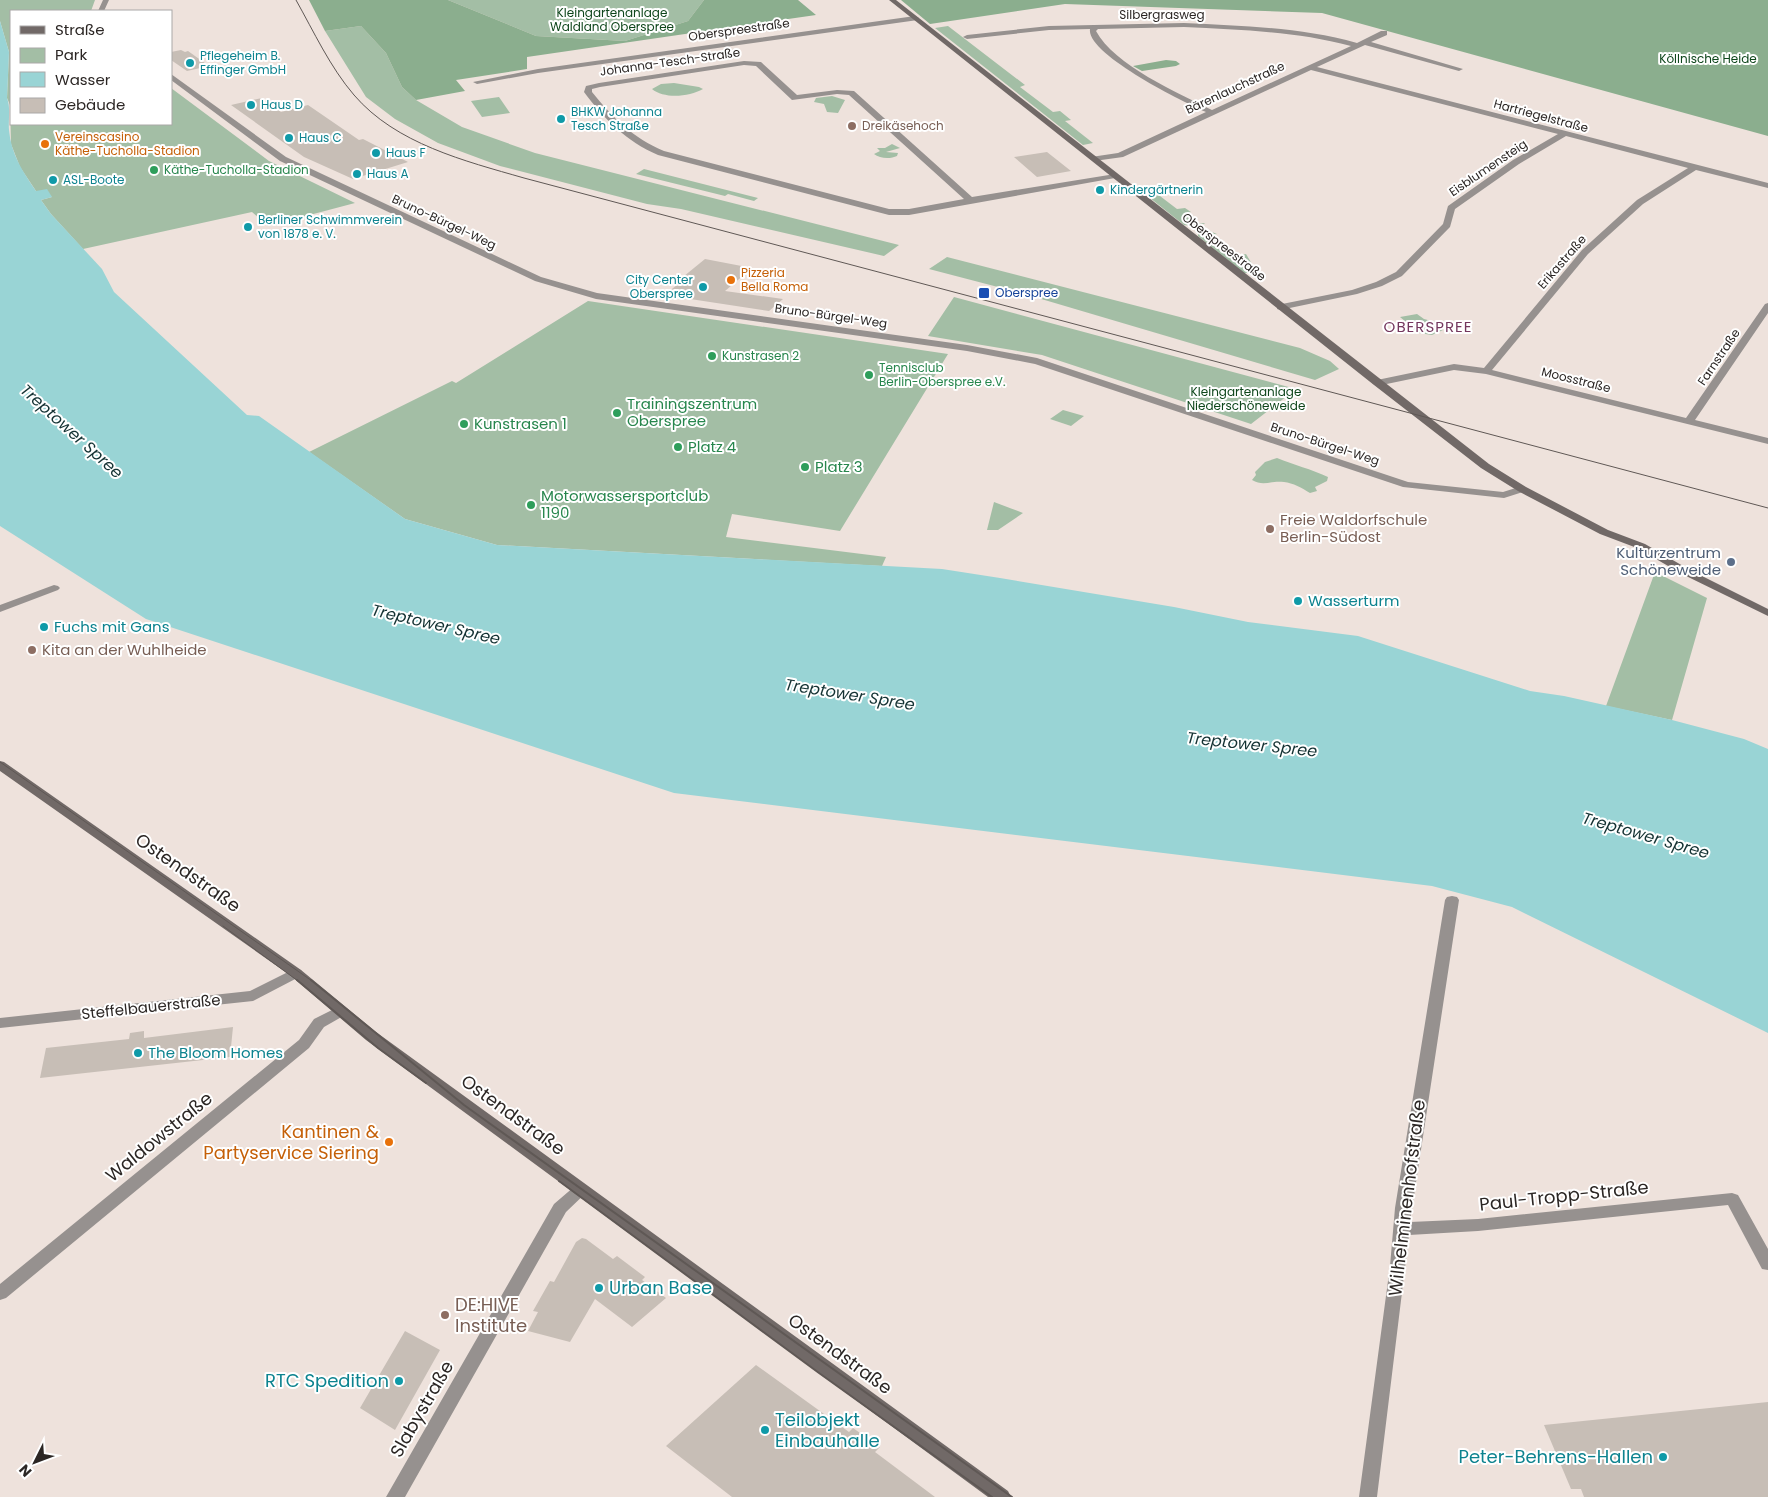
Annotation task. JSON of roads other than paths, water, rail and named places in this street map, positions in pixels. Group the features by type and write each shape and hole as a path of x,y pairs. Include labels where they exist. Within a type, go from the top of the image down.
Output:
{"main road":[{"name":"Oberspreestraße","path":"892,0 1280,307 1478,460 1522,489 1604,532 1632,551 1686,572 1768,614"},
{"name":"Ostendstraße","path":"0,765 296,973 371,1036 1002,1497"}],"street":[{"name":"Oberspreestraße","path":"477,82 538,71 915,18"},
{"name":"Silbergrasweg","path":"967,37 1083,26 1095,28 1160,25 1237,28 1308,34 1360,44 1459,69"},
{"path":"1095,28 1092,31 1097,40 1123,64 1162,88 1211,112"},
{"name":"Bärenlauchstraße","path":"1094,160 1120,155 1384,33"},
{"name":"Johanna-Tesch-Straße","path":"970,200 851,93 837,92 795,98 758,64 744,63 589,88 588,92 616,126 632,139 660,153 889,212 909,212 1115,176"},
{"name":"Hartriegelstraße","path":"1309,67 1768,186"},
{"name":"Bruno-Bürgel-Weg","path":"172,77 283,160 449,238 557,286 596,296 967,348 1037,362 1407,485 1504,495 1522,489"},
{"name":"Eisblumensteig","path":"1280,307 1354,292 1379,284 1399,274 1447,225 1451,208 1516,162 1564,134"},
{"name":"Erikastraße","path":"1486,371 1585,252 1640,202 1694,167"},
{"name":"Farnstraße","path":"1689,421 1768,306"},
{"name":"Moosstraße","path":"1377,383 1454,367 1486,371 1768,441"},
{"path":"0,609 54,588"},
{"name":"Wilhelminenhofstraße","path":"1368,1497 1401,1229 1452,900"},
{"name":"Steffelbauerstraße","path":"0,1023 253,996 296,973"},
{"name":"Waldowstraße","path":"0,1293 304,1044 319,1023 340,1011"},
{"name":"Slabystraße","path":"395,1497 560,1208 581,1190"},
{"name":"Paul-Tropp-Straße","path":"1401,1229 1478,1225 1732,1199 1768,1264"}],"water":[{"name":"Treptower Spree","path":"0,21 9,52 7,98 10,139 15,155 22,170 36,191 47,189 52,197 41,200 51,214 102,269 114,292 247,415 259,416 405,519 497,545 942,569 1174,607 1248,622 1358,636 1530,691 1564,696 1672,720 1744,739 1768,749 1768,1033 1512,907 1432,886 674,793 146,619 0,526"}],"tram line":[{"path":"296,0 337,73 354,95 371,112 411,138 478,165 1768,508"},
{"path":"0,762 312,981"},
{"path":"223,926 298,981"},
{"path":"297,980 378,1048 426,1083"},
{"path":"311,980 464,1105 1012,1497"},
{"path":"559,1181 819,1373 992,1497"}],"place":[{"name":"Pflegeheim B. Effinger GmbH","path":"190,63"},
{"name":"Haus D","path":"251,105"},
{"name":"BHKW Johanna Tesch Straße","path":"561,119"},
{"name":"Dreikäsehoch","path":"852,126"},
{"name":"Haus C","path":"289,138"},
{"name":"Vereinscasino Käthe-Tucholla-Stadion","path":"45,144"},
{"name":"Haus F","path":"376,153"},
{"name":"Käthe-Tucholla-Stadion","path":"154,170"},
{"name":"Haus A","path":"357,174"},
{"name":"ASL-Boote","path":"53,180"},
{"name":"Kindergärtnerin","path":"1100,190"},
{"name":"Berliner Schwimmverein von 1878 e. V.","path":"248,227"},
{"name":"Pizzeria Bella Roma","path":"731,280"},
{"name":"City Center Oberspree","path":"703,287"},
{"name":"Oberspree","path":"984,293"},
{"name":"Kunstrasen 2","path":"712,356"},
{"name":"Tennisclub Berlin-Oberspree e.V.","path":"869,375"},
{"name":"Trainingszentrum Oberspree","path":"617,413"},
{"name":"Kunstrasen 1","path":"464,424"},
{"name":"Platz 4","path":"678,447"},
{"name":"Platz 3","path":"805,467"},
{"name":"Motorwassersportclub 1190","path":"531,505"},
{"name":"Freie Waldorfschule Berlin-Südost","path":"1270,529"},
{"name":"Kulturzentrum Schöneweide","path":"1731,562"},
{"name":"Wasserturm","path":"1298,601"},
{"name":"Fuchs mit Gans","path":"44,627"},
{"name":"Kita an der Wuhlheide","path":"32,650"},
{"name":"The Bloom Homes","path":"138,1053"},
{"name":"Kantinen & Partyservice Siering","path":"389,1142"},
{"name":"Urban Base","path":"599,1288"},
{"name":"DE:HIVE Institute","path":"445,1315"},
{"name":"RTC Spedition","path":"399,1381"},
{"name":"Teilobjekt Einbauhalle","path":"765,1430"},
{"name":"Peter-Behrens-Hallen","path":"1663,1457"}],"district":[{"name":"OBERSPREE","path":"1428,327"}],"park label":[{"name":"Kleingartenanlage Waldland Oberspree","path":"612,20"},
{"name":"Köllnische Heide","path":"1708,59"},
{"name":"Kleingartenanlage Niederschöneweide","path":"1246,399"}]}
